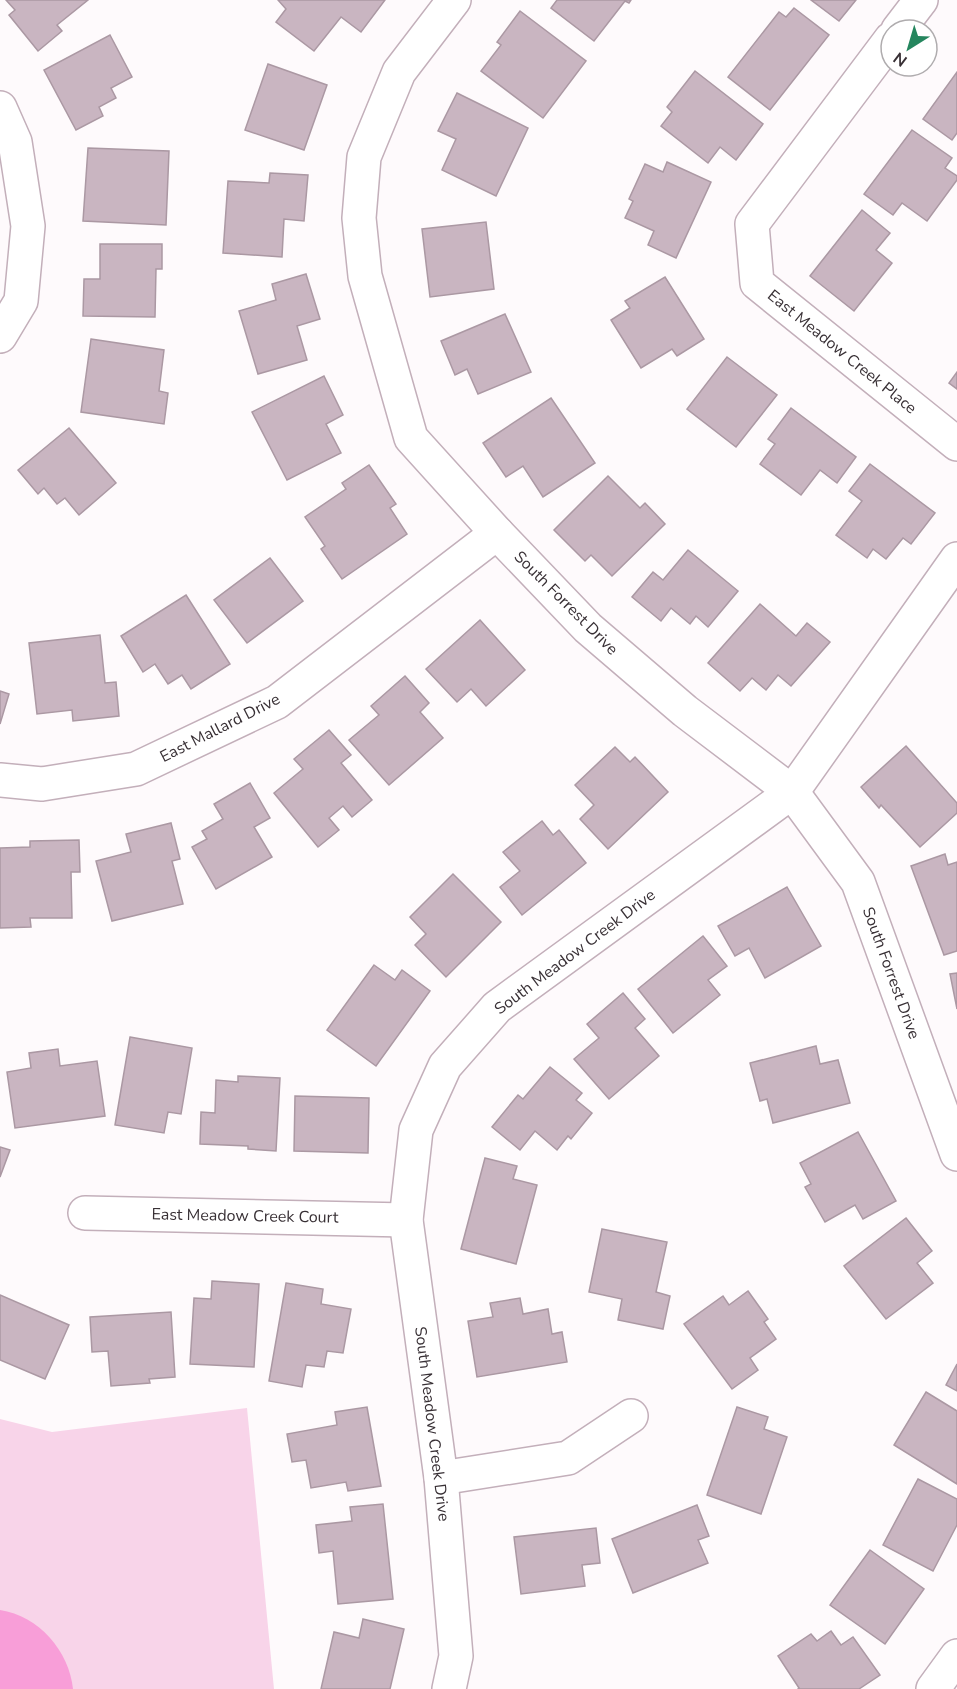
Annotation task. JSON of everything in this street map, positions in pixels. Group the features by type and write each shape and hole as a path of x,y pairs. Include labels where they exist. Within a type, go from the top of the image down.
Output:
{"street":[{"name":"South Forrest Drive","path":"454,0 399,72 364,157 359,218 365,276 411,438 497,533 588,628 685,711 792,792 858,882 957,1154"},
{"path":"907,18 921,0"},
{"name":"East Meadow Creek Place","path":"879,55 752,224 757,283 957,444"},
{"path":"0,108 15,142 28,225 21,301 0,336"},
{"name":"East Mallard Drive","path":"0,780 42,784 136,769 276,702 497,533"},
{"name":"South Meadow Creek Drive","path":"449,1689 456,1656 441,1478 406,1220 416,1130 445,1066 497,1007 792,792 957,559"},
{"name":"East Meadow Creek Court","path":"85,1213 406,1220"},
{"path":"441,1478 568,1458 631,1416"},
{"path":"933,1689 957,1656"}],"shaded area":[{"path":"247,1408 274,1689 0,1689 0,1419 52,1432"},
{"path":"0,1610 27,1620 50,1637 65,1661 73,1689 0,1689"}],"building":[{"path":"6,0 88,0 57,25 62,31 38,51 9,15 15,10"},
{"path":"278,0 385,0 361,32 341,17 314,51 276,22 286,9"},
{"path":"557,0 631,0 629,3 625,1 594,41 551,8"},
{"path":"811,0 856,0 839,21"},
{"path":"794,8 829,35 770,110 728,77 779,12 786,17"},
{"path":"520,11 586,61 543,118 481,71 501,45 497,42"},
{"path":"110,35 132,77 111,88 116,98 99,107 103,116 76,130 44,70"},
{"path":"268,64 327,85 304,150 245,130"},
{"path":"695,71 763,124 736,160 720,147 708,163 661,126 672,112 667,107"},
{"path":"957,72 957,133 952,140 923,119"},
{"path":"457,93 528,128 496,196 442,170 456,139 438,131"},
{"path":"912,130 952,158 945,168 957,176 957,180 927,221 902,203 893,215 864,194"},
{"path":"88,148 169,151 166,225 83,221"},
{"path":"667,162 711,182 676,258 648,245 654,231 625,218 633,201 629,199 645,164 663,172"},
{"path":"270,173 308,175 304,221 284,219 282,257 223,253 228,181 269,183"},
{"path":"862,210 890,233 876,250 892,263 854,311 810,276"},
{"path":"486,222 494,289 430,297 422,229"},
{"path":"100,244 162,244 162,269 156,269 155,317 83,316 84,279 100,279"},
{"path":"306,274 320,319 297,326 307,360 258,374 239,311 276,300 272,284"},
{"path":"665,277 704,339 677,356 672,349 641,368 611,320 630,308 625,301"},
{"path":"505,314 531,372 478,394 467,369 455,375 441,341"},
{"path":"91,339 164,350 159,391 168,393 164,424 81,412"},
{"path":"727,357 777,395 736,447 687,409"},
{"path":"957,372 957,389 949,383"},
{"path":"324,376 343,415 326,424 341,453 287,480 252,412"},
{"path":"551,398 595,463 543,497 523,466 506,477 483,443"},
{"path":"791,408 856,457 837,483 820,470 801,495 760,464 775,444 768,439"},
{"path":"69,428 116,483 79,515 65,498 57,504 44,488 38,494 18,470"},
{"path":"870,464 935,513 911,544 903,538 886,559 873,549 867,558 836,535 862,501 849,491"},
{"path":"369,465 396,504 390,508 407,534 342,579 321,549 325,546 305,517 346,489 342,483"},
{"path":"608,476 640,508 645,503 665,524 612,576 591,555 585,561 554,530"},
{"path":"688,550 738,591 708,627 696,616 690,624 671,608 661,621 632,597 653,572 663,580"},
{"path":"270,558 303,601 247,643 214,600"},
{"path":"186,595 230,664 191,689 182,675 168,684 155,664 143,672 121,636"},
{"path":"760,604 796,636 807,623 830,642 791,686 778,675 766,690 752,678 740,691 708,663"},
{"path":"480,620 525,670 486,706 471,689 457,702 426,669"},
{"path":"100,635 105,683 116,682 119,716 73,721 72,710 37,714 29,643"},
{"path":"405,676 429,703 420,712 443,738 389,785 349,740 379,715 371,706"},
{"path":"0,691 9,694 0,724"},
{"path":"329,730 351,755 341,763 372,800 352,817 343,806 329,818 339,830 318,847 274,793 303,769 294,759"},
{"path":"906,746 957,803 957,813 920,847 881,805 879,808 861,787"},
{"path":"615,747 630,762 635,757 668,792 608,849 580,819 594,805 575,785"},
{"path":"250,783 270,818 254,827 272,857 216,889 192,847 207,839 202,831 223,819 214,804"},
{"path":"542,821 553,835 559,830 586,863 522,915 500,887 520,871 503,852"},
{"path":"171,823 180,859 172,861 183,904 112,921 96,861 131,852 126,834"},
{"path":"79,840 80,872 71,872 72,918 30,918 31,927 0,928 0,848 30,847 30,841"},
{"path":"945,854 948,865 957,862 957,951 944,955 911,866"},
{"path":"453,874 501,922 446,977 415,945 426,934 410,917"},
{"path":"787,887 821,946 765,978 749,948 735,956 718,926"},
{"path":"703,936 727,966 708,980 720,995 673,1033 638,989"},
{"path":"374,965 395,980 402,970 430,991 376,1066 327,1030"},
{"path":"957,973 957,1009 950,974"},
{"path":"623,993 645,1019 635,1028 659,1056 609,1099 574,1059 599,1038 587,1024"},
{"path":"130,1037 192,1048 181,1114 168,1112 164,1133 115,1125"},
{"path":"816,1046 820,1064 838,1060 850,1103 773,1123 767,1099 760,1101 750,1063"},
{"path":"58,1049 60,1066 97,1061 105,1116 15,1128 7,1072 31,1068 29,1053"},
{"path":"550,1067 582,1093 576,1100 592,1113 571,1139 568,1136 557,1150 535,1131 520,1150 492,1127 518,1095 523,1099"},
{"path":"238,1076 280,1078 276,1151 248,1149 248,1146 200,1144 201,1112 215,1113 216,1080 238,1082"},
{"path":"295,1096 369,1098 368,1153 294,1151"},
{"path":"858,1132 896,1201 863,1219 855,1205 825,1222 805,1187 811,1184 800,1163"},
{"path":"0,1147 10,1150 0,1177"},
{"path":"485,1158 517,1166 513,1179 537,1185 516,1264 461,1249"},
{"path":"906,1218 932,1251 917,1263 933,1283 886,1319 844,1266"},
{"path":"602,1229 667,1242 656,1292 670,1296 663,1329 618,1320 622,1299 589,1292"},
{"path":"212,1281 259,1284 254,1367 190,1364 194,1298 211,1299"},
{"path":"286,1283 323,1289 321,1304 351,1309 343,1353 327,1351 324,1367 306,1365 302,1387 269,1381"},
{"path":"748,1291 768,1319 764,1322 776,1339 750,1358 758,1370 732,1389 684,1324 723,1296 729,1305"},
{"path":"0,1295 69,1325 45,1379 0,1360"},
{"path":"520,1298 523,1314 548,1309 552,1334 562,1332 567,1362 477,1377 468,1321 493,1317 490,1303"},
{"path":"171,1312 175,1377 149,1379 150,1383 111,1386 108,1351 92,1352 90,1317"},
{"path":"957,1364 957,1391 946,1385"},
{"path":"926,1392 957,1411 957,1484 894,1445"},
{"path":"367,1407 381,1486 348,1491 346,1482 311,1488 306,1460 292,1462 287,1434 337,1425 335,1412"},
{"path":"737,1407 768,1417 764,1429 787,1437 761,1514 707,1495"},
{"path":"918,1479 957,1499 957,1525 933,1571 883,1545"},
{"path":"383,1504 393,1599 338,1604 333,1551 319,1553 316,1525 352,1521 350,1507"},
{"path":"697,1505 709,1536 698,1540 708,1563 633,1593 612,1539"},
{"path":"596,1528 600,1563 582,1565 585,1586 521,1594 514,1537"},
{"path":"870,1550 924,1589 885,1644 830,1605"},
{"path":"363,1619 404,1629 390,1689 321,1689 334,1632 359,1638"},
{"path":"831,1631 841,1645 853,1637 880,1675 859,1689 798,1689 778,1656 811,1634 817,1641"}]}
